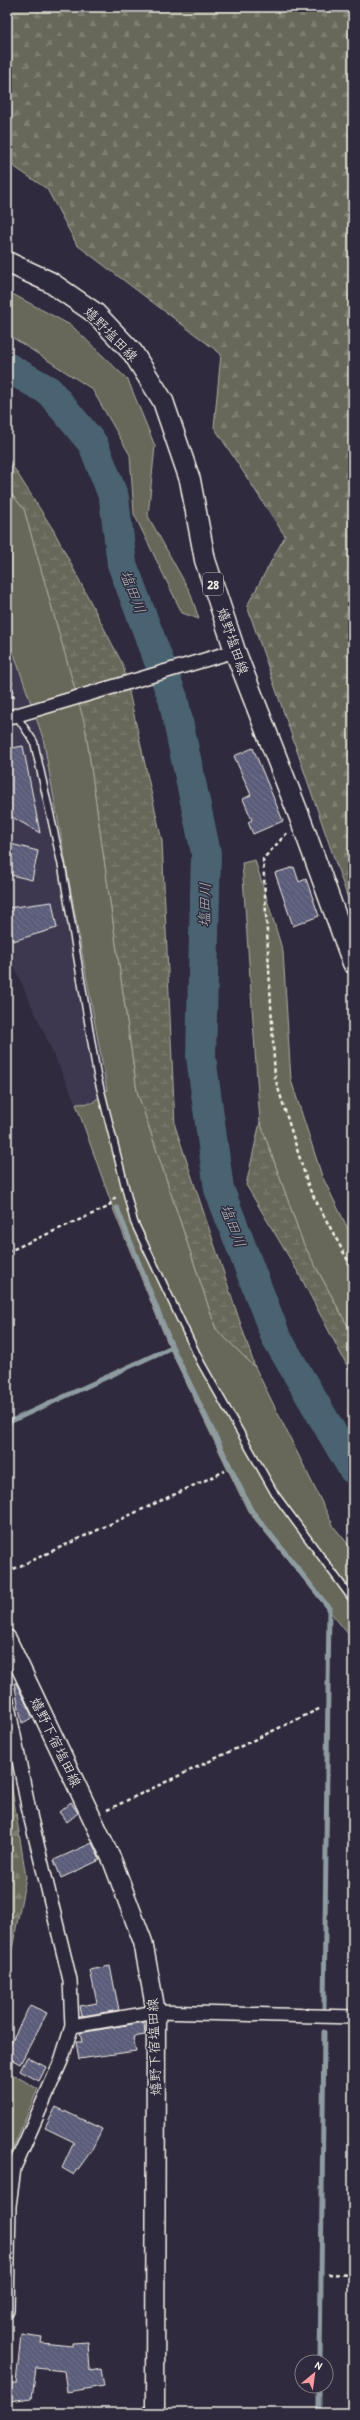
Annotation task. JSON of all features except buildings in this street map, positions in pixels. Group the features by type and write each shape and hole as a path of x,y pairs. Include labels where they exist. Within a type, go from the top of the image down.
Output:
{"main road":[{"name":"嬉野塩田線","path":"7,262 50,282 94,313 133,353 163,401 190,480 205,560 235,651 300,818 353,963"},
{"name":"嬉野下宿塩田線","path":"7,1639 112,1860 143,1942 156,2012 155,2413"}],"street":[{"path":"16,715 235,651"},
{"path":"7,1700 29,1812 70,1980 72,2026 61,2062 14,2168 9,2206 7,2311"},
{"path":"72,2026 156,2012 353,2017"}],"lane":[{"path":"16,715 34,742 62,867 97,1075 134,1222 201,1363 276,1494 353,1600"}],"path":[{"path":"7,646 16,715"},
{"path":"300,818 262,859 275,1078 309,1188 353,1270"},
{"path":"7,1252 108,1207 116,1195"},
{"path":"7,1572 225,1471"},
{"path":"92,1817 321,1708"},
{"path":"328,2274 353,2275"}],"shaded area":[{"path":"7,644 15,657 43,738 107,1090 92,1103 76,1104 7,951"}],"green space":[{"path":"7,7 353,7 353,913 247,606 285,536 214,427 221,354 77,245 47,189 7,162"},
{"path":"7,291 72,326 128,380 155,446 148,516 190,592 199,619 182,613 134,514 130,455 92,389 7,334"},
{"path":"7,457 54,531 123,665 162,841 175,1126 255,1367 216,1329 137,1091 85,725 24,509 7,489"},
{"path":"7,489 24,509 85,724 137,1091 216,1329 255,1367 334,1527 353,1550 353,1640 248,1511 171,1351 114,1211 76,1104 92,1103 107,1090 43,738 15,657 7,644"},
{"path":"255,860 283,952 291,1080 322,1176 353,1239 353,1336 303,1243 260,1122 242,863"},
{"path":"260,1122 303,1243 353,1336 353,1377 299,1274 246,1185"},
{"path":"7,1757 26,1877 7,1975"},
{"path":"7,2071 38,2089 8,2160 7,2160"}],"waterway":[{"name":"塩田川","path":"7,367 49,391 93,444 114,498 122,564 173,698 206,853 201,1057 219,1189 276,1337 353,1469"},
{"path":"117,1208 172,1347"},
{"path":"7,1423 172,1347 251,1510 329,1608 324,2007"},
{"path":"320,2354 324,2032"},
{"path":"319,2394 319,2413"}]}
